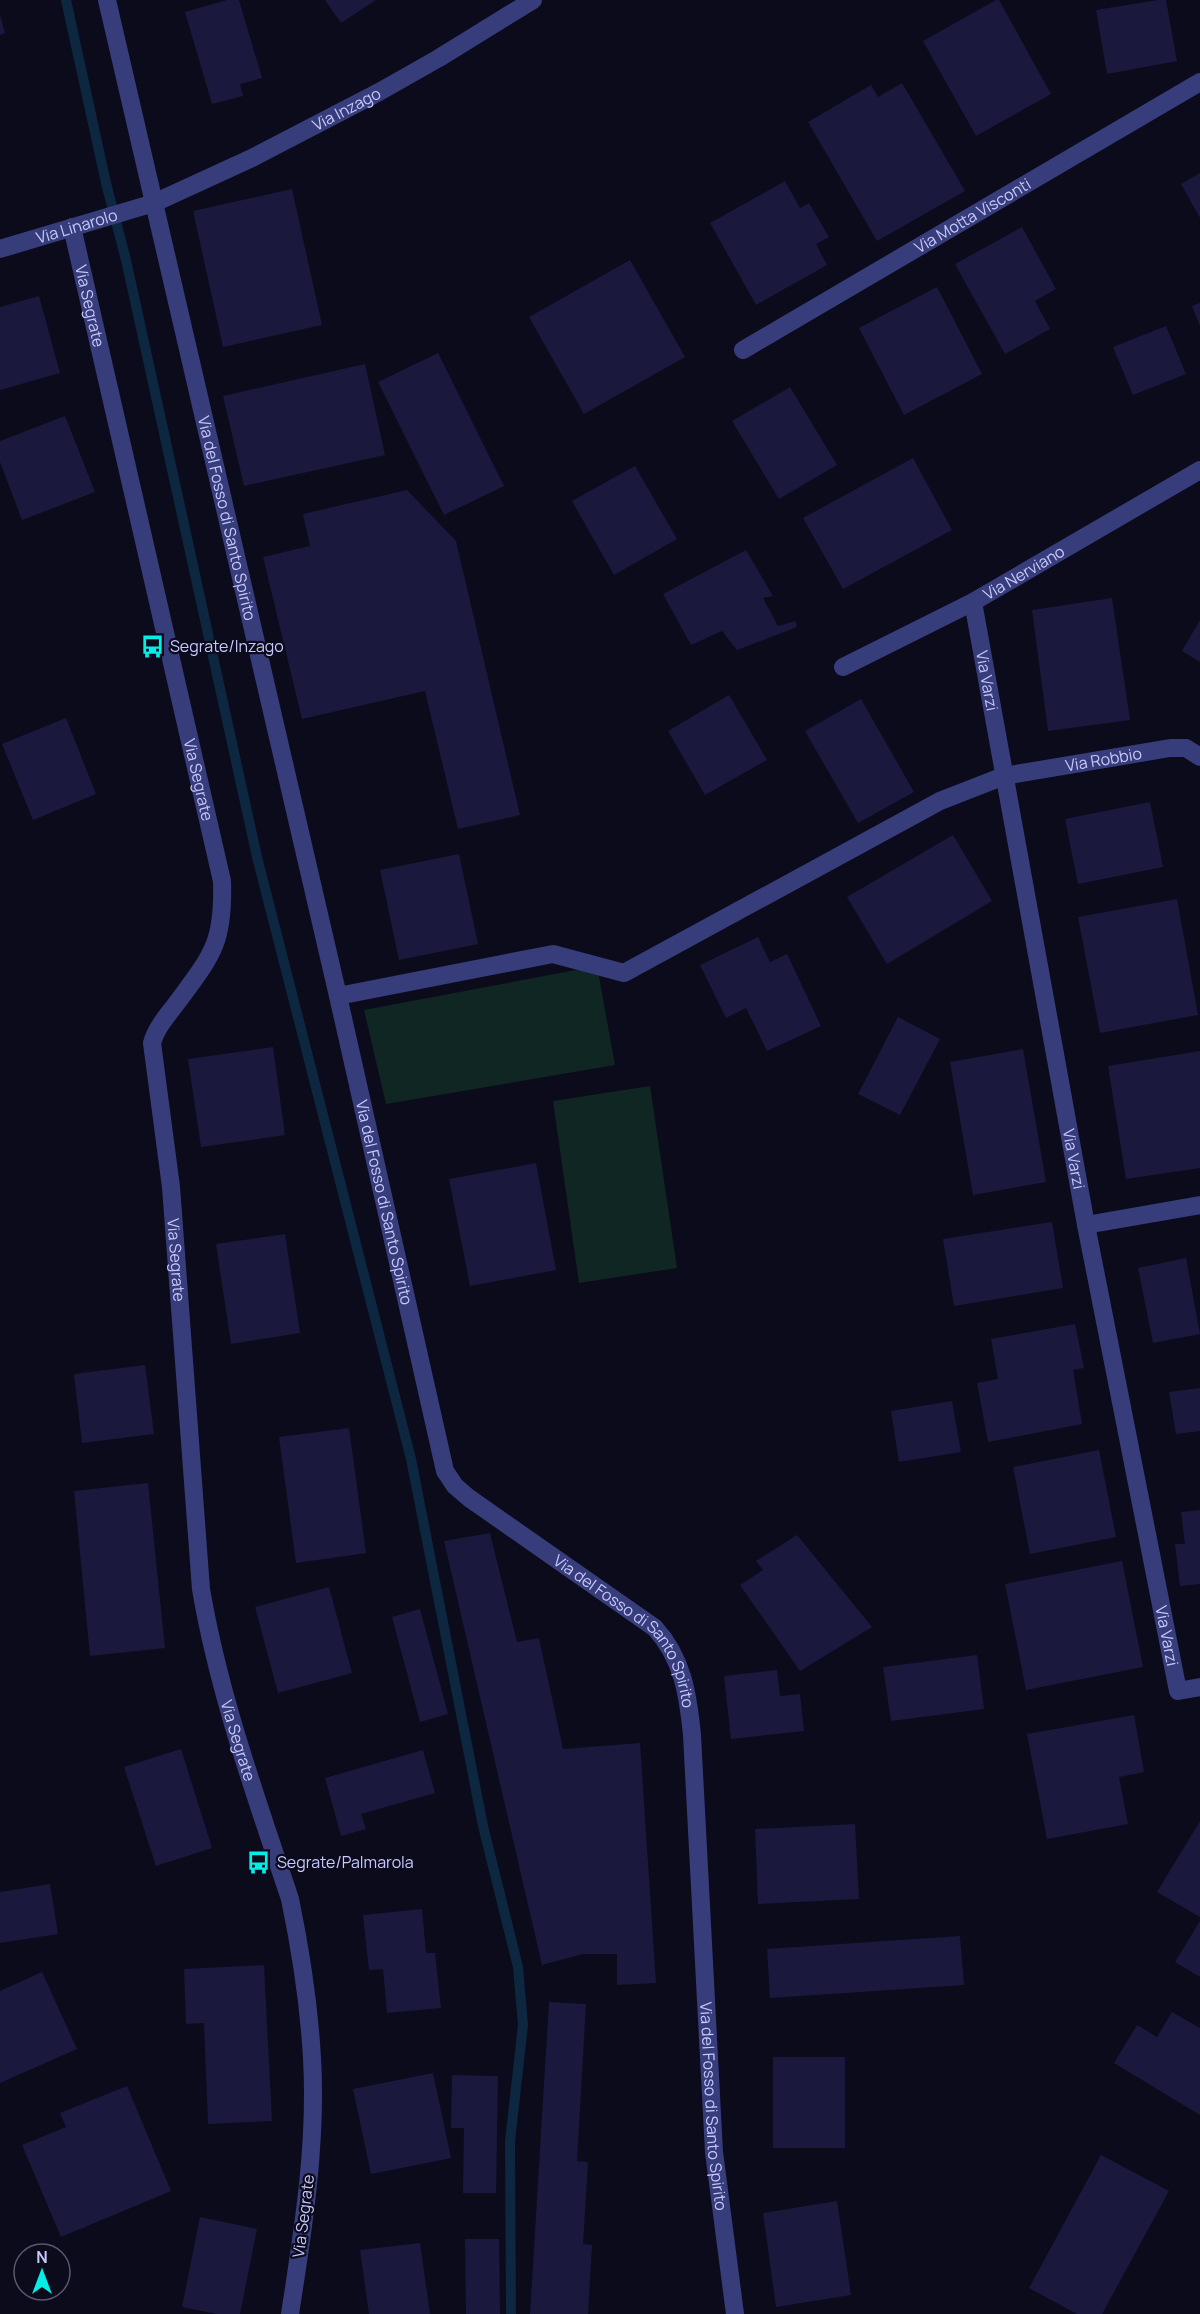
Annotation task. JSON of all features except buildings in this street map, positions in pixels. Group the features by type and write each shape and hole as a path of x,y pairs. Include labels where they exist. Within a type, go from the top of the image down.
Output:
{"street":[{"name":"Via del Fosso di Santo Spirito","path":"107,0 448,1476 455,1486 469,1498 650,1624 664,1638 677,1659 688,1694 714,2152 735,2314"},
{"name":"Via Inzago","path":"154,203 321,123 439,58 532,0"},
{"name":"Via Motta Visconti","path":"743,350 1200,82"},
{"name":"Via Linarolo","path":"0,249 154,203"},
{"name":"Via Segrate","path":"72,227 222,881 221,924 211,956 162,1023 152,1043 171,1187 201,1589 208,1633 290,1899 298,1937 307,2007 312,2060 310,2154 306,2204 290,2314"},
{"name":"Via Nerviano","path":"843,668 973,602 1200,470"},
{"name":"Via Varzi","path":"973,602 1086,1225 1178,1691 1200,1687"},
{"name":"Via Robbio","path":"338,996 553,954 624,973 940,801 1004,776 1170,748 1186,748 1200,757"},
{"path":"1086,1225 1200,1205"}],"green space":[{"path":"597,966 615,1065 386,1104 364,1010"},
{"path":"650,1086 677,1268 579,1283 553,1101"}],"waterway":[{"path":"66,0 106,183 126,260 257,857 411,1459 483,1826 518,1967 523,2025 510,2141 511,2314"}],"place":[{"name":"Segrate/Inzago","path":"152,646"},
{"name":"Segrate/Palmarola","path":"259,1862"}]}
